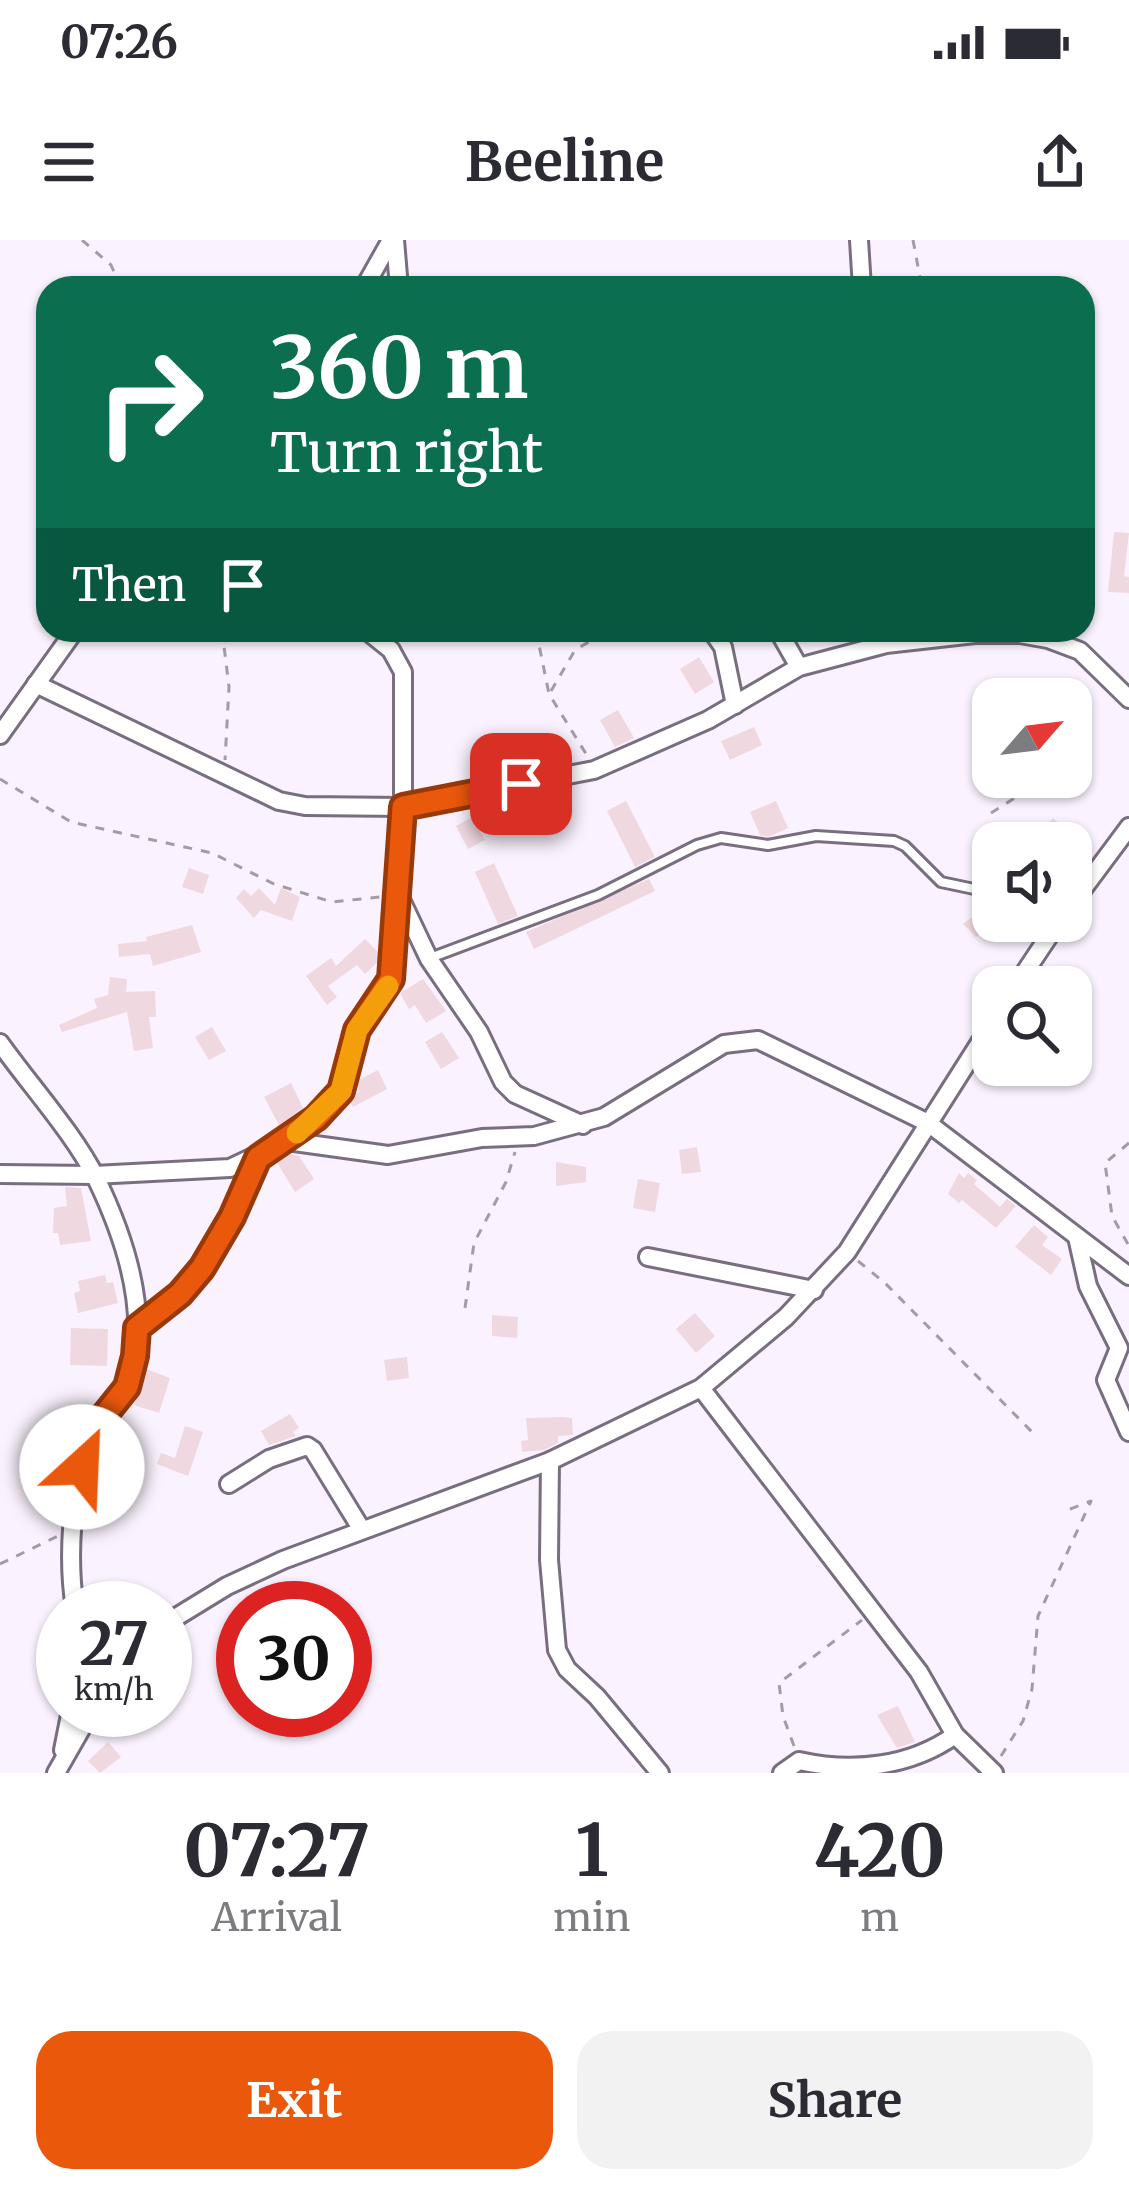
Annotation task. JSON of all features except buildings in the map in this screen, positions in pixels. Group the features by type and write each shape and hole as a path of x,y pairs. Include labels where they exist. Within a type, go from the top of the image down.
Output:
{"street":[{"path":"371,276 393,240"},
{"path":"393,240 398,276"},
{"path":"859,240 861,276"},
{"path":"0,735 66,642"},
{"path":"0,1174 230,1168 287,1141 341,1091 357,1030 387,988 396,948 404,671 381,642"},
{"path":"391,650 392,642"},
{"path":"719,642 735,706"},
{"path":"785,642 799,667"},
{"path":"36,684 293,805 403,807 594,770 735,706 799,667 867,642"},
{"path":"1056,642 1079,651 1129,699"},
{"path":"1092,876 1129,826"},
{"path":"398,893 429,959 479,1032 508,1089 583,1125"},
{"path":"287,1141 388,1155 583,1125 654,1089 706,1053 744,1040 773,1045 928,1123 1129,1276"},
{"path":"0,1043 94,1175 128,1262 137,1328 127,1387 99,1422 85,1453 73,1529 72,1581"},
{"path":"192,1607 227,1586 362,1530 550,1461 701,1388 814,1290 847,1252 972,1055"},
{"path":"137,1328 180,1294 202,1268 258,1158"},
{"path":"1077,1237 1088,1286 1118,1345 1118,1357 1106,1380 1129,1432"},
{"path":"648,1257 814,1290"},
{"path":"701,1388 920,1672 955,1735 993,1772"},
{"path":"229,1484 269,1459 307,1446 314,1450 362,1530"},
{"path":"550,1461 548,1560 557,1650 567,1669 597,1697 660,1773"},
{"path":"782,1773 793,1763 803,1762 849,1767 895,1763 918,1757 955,1735"},
{"path":"59,1766 76,1737"}],"lane":[{"path":"429,959 598,895 721,838 768,845 816,836 893,841 905,846 936,879 972,888"}],"path":[{"path":"82,240 111,265 116,276"},
{"path":"913,240 920,276"},
{"path":"223,642 229,687 224,774"},
{"path":"539,642 550,694 594,770"},
{"path":"550,694 575,650 589,642"},
{"path":"1092,685 1102,680 1101,670"},
{"path":"0,779 71,821 212,853 274,884 310,895 344,903 398,893"},
{"path":"991,813 1015,798"},
{"path":"465,1309 474,1243 506,1182 520,1137"},
{"path":"1129,1143 1105,1163 1112,1216 1129,1246"},
{"path":"847,1252 885,1282 1034,1434"},
{"path":"993,1772 1023,1720 1036,1663 1038,1616 1091,1501 1065,1511"},
{"path":"0,1564 73,1529"},
{"path":"803,1762 783,1716 779,1683 856,1627 867,1607"}],"slow traffic":[{"path":"297,1133 341,1091 357,1030 388,986"}],"route":[{"path":"82,1467 99,1422 127,1387 137,1328 180,1294 202,1268 258,1158 316,1118 341,1091 357,1030 391,979 403,807 521,784"}]}
